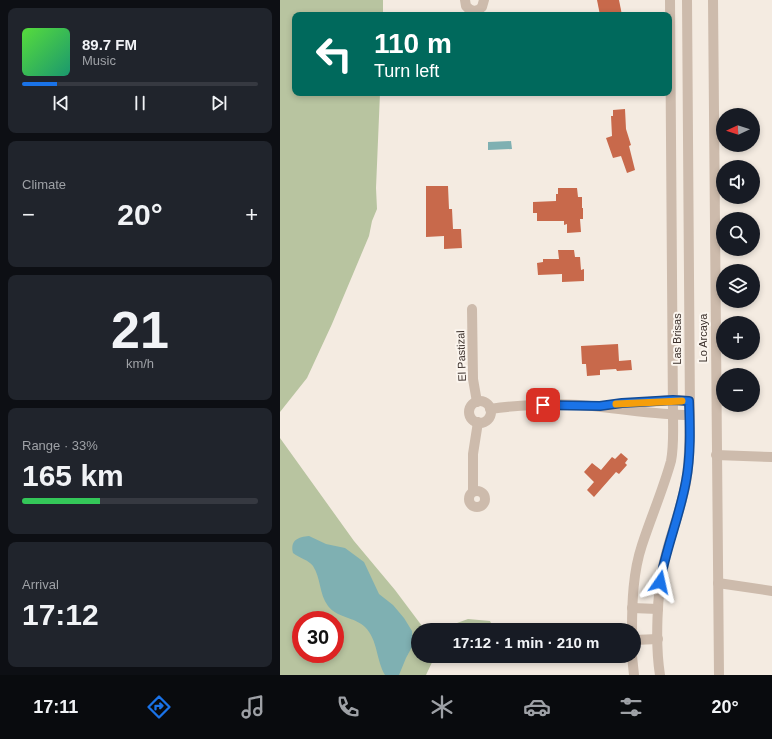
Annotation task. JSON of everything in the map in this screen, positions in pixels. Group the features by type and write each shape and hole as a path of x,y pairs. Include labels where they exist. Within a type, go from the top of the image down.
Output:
{"street":[{"path":"465,0 467,8 472,12"},
{"path":"474,12 482,7 484,0"},
{"name":"Las Brisas","path":"670,0 670,12"},
{"name":"Las Brisas","path":"660,675 658,639 659,590 664,562 687,476 690,415 687,0"},
{"name":"Lo Arcaya","path":"713,0 719,675"},
{"path":"672,61 688,60"},
{"path":"672,75 688,75"},
{"name":"Las Brisas","path":"632,623 634,581 642,546 671,460 673,400 670,96"},
{"name":"El Pastizal","path":"472,309 473,379 477,402"},
{"path":"600,406 673,400 689,401"},
{"path":"477,402 487,403 490,409 491,415 487,420 478,422 472,418 470,412 472,406 477,402"},
{"path":"490,409 520,405 600,406 673,415 690,415"},
{"path":"473,491 472,454 478,422"},
{"path":"716,455 772,457"},
{"path":"718,584 772,591"},
{"path":"632,608 658,608"},
{"path":"641,640 658,639"},
{"path":"633,663 634,675"}],"green space":[{"path":"280,0 383,0 383,12 292,12 292,96 380,96 376,188 377,209 372,221 369,236 332,324 307,378 280,412"},
{"path":"280,438 354,541 395,590 420,623 411,623 411,663 432,663 426,675 280,675"},
{"path":"468,619 490,621 491,623 457,623"}],"water":[{"path":"511,141 512,149 488,150 488,142"},
{"path":"309,536 326,544 345,548 364,562 379,594 393,605 404,618 411,629 411,649 399,675 385,675 375,644 365,627 356,621 344,616 344,611 333,611 328,606 321,591 316,571 313,566 293,553 292,549 294,542 301,537"}],"building":[{"path":"597,0 619,0 621,12 599,12"},
{"path":"625,109 626,129 631,145 629,146 635,170 627,173 621,156 613,158 606,138 612,136 611,116 613,116 613,110"},
{"path":"426,186 448,186 449,209 452,209 453,229 461,229 462,248 444,249 444,236 426,237"},
{"path":"558,188 577,188 578,197 582,197 583,219 580,219 581,232 567,233 567,224 564,225 564,221 537,221 537,213 533,213 533,202 556,201"},
{"path":"558,250 574,250 575,257 580,257 581,270 584,269 584,281 562,282 562,274 538,275 537,263 543,262 543,259 559,259"},
{"path":"618,344 619,361 631,360 632,370 600,370 600,375 587,376 586,364 582,364 581,346"},
{"path":"621,453 628,459 625,463 627,465 619,474 616,472 594,497 587,490 594,482 584,472 592,463 601,470 612,457 615,459"}],"slow traffic":[{"path":"616,404 673,400 682,401"}],"route":[{"path":"543,405 555,404 600,406 673,400 689,401 690,415 687,474 681,503 664,562 660,582"}]}
